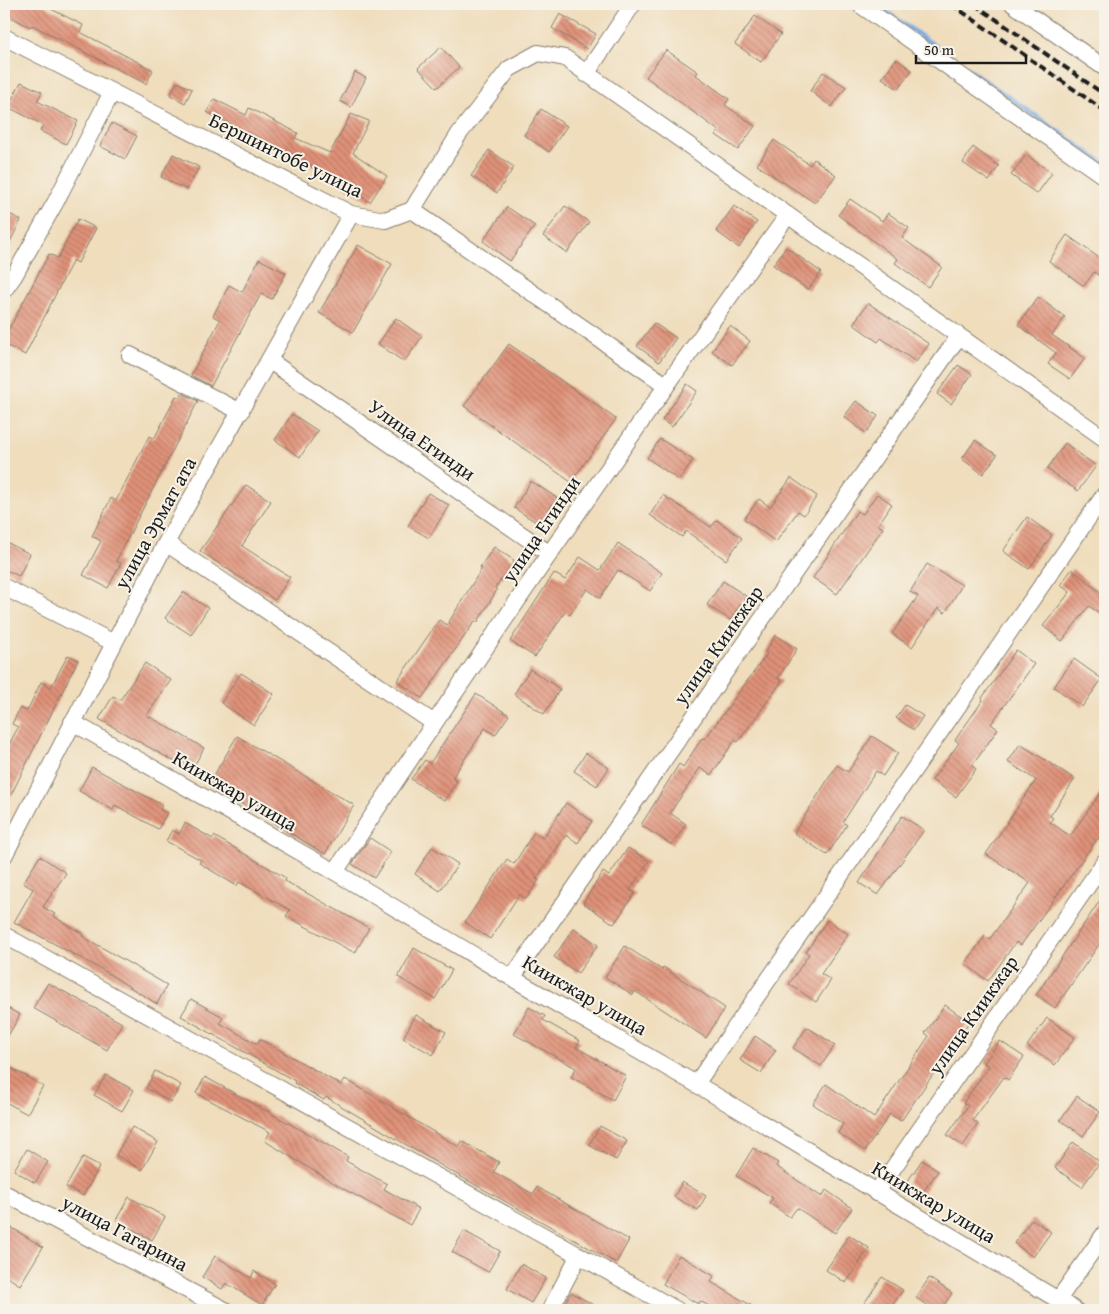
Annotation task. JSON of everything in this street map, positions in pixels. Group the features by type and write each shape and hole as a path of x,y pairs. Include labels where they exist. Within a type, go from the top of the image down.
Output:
{"street":[{"path":"586,74 633,4"},
{"path":"859,4 1105,177"},
{"path":"1013,4 1105,68"},
{"name":"Бершинтобе улица","path":"4,36 351,214 385,220 412,210"},
{"path":"666,385 412,210 459,134 509,69 538,53 565,58 1105,439"},
{"path":"4,290 9,274 112,92"},
{"name":"улица Эрмат ата","path":"4,856 166,543 351,214"},
{"name":"улица Егинди","path":"335,872 434,723 666,385 788,215"},
{"name":"улица Киикжар","path":"512,978 959,336"},
{"path":"130,355 241,412"},
{"name":"Улица Егинди","path":"270,360 550,554"},
{"path":"696,1084 1105,494"},
{"path":"166,543 434,723"},
{"path":"4,587 114,643"},
{"name":"Киикжар улица","path":"72,722 335,872 512,978 696,1084 1074,1310"},
{"name":"улица Киикжар","path":"876,1193 1105,861"},
{"path":"4,935 677,1310"},
{"name":"улица Гагарина","path":"4,1193 225,1310"},
{"path":"1058,1300 1105,1233"},
{"path":"550,1310 579,1255"}],"building":[{"path":"4,4 41,4 83,25 80,32 153,70 146,84 32,25 30,27 9,16 10,13 4,9"},
{"path":"560,14 596,34 587,49 552,28"},
{"path":"755,16 781,34 761,62 735,44"},
{"path":"441,47 459,67 437,88 418,68"},
{"path":"666,50 698,72 696,75 729,99 725,105 755,126 738,150 716,135 719,131 646,77"},
{"path":"896,59 912,70 898,89 882,78"},
{"path":"355,72 366,78 351,107 340,101"},
{"path":"823,72 846,87 832,107 810,91"},
{"path":"21,82 42,92 37,101 78,121 66,144 40,131 43,125 8,107"},
{"path":"177,82 192,89 185,103 170,95"},
{"path":"214,99 246,115 249,108 298,133 295,138 330,153 351,114 369,121 353,153 387,176 370,202 344,186 346,183 207,112"},
{"path":"541,109 567,126 549,152 524,135"},
{"path":"112,123 137,136 125,159 100,146"},
{"path":"774,140 810,165 814,159 836,175 815,203 757,165"},
{"path":"973,147 999,166 989,181 963,163"},
{"path":"489,150 514,167 497,193 471,176"},
{"path":"173,154 199,167 187,190 161,177"},
{"path":"1026,155 1052,173 1037,194 1011,175"},
{"path":"850,199 882,221 888,213 909,228 902,238 942,267 928,287 895,263 898,259 838,215"},
{"path":"565,206 589,222 567,253 543,236"},
{"path":"734,206 757,222 739,248 716,231"},
{"path":"507,207 535,226 510,261 483,241"},
{"path":"4,211 21,220 4,254"},
{"path":"78,219 96,228 78,263 73,260 25,355 4,344 4,338 49,254 58,258"},
{"path":"1067,235 1105,262 1105,280 1094,272 1084,286 1049,261"},
{"path":"358,245 392,264 353,332 319,313"},
{"path":"786,247 821,272 808,290 773,265"},
{"path":"259,259 286,273 272,299 261,294 211,386 191,375 220,320 213,316 229,285 242,292"},
{"path":"1038,297 1065,317 1052,335 1085,358 1070,379 1048,364 1056,353 1018,325"},
{"path":"868,303 929,344 916,362 881,338 878,342 853,324"},
{"path":"396,318 422,337 404,362 378,344"},
{"path":"654,323 676,338 659,362 637,346"},
{"path":"730,326 750,341 732,365 712,351"},
{"path":"509,344 616,419 571,482 464,406"},
{"path":"958,365 972,374 951,404 937,394"},
{"path":"687,384 697,391 672,427 662,420"},
{"path":"182,393 198,401 116,561 121,563 108,588 83,575 101,541 92,536 111,498 116,501 149,436 154,439 176,396 180,398"},
{"path":"856,401 878,416 866,433 844,417"},
{"path":"292,414 318,431 300,457 275,440"},
{"path":"660,439 693,460 679,480 647,458"},
{"path":"975,440 997,455 983,474 962,459"},
{"path":"1065,443 1096,466 1078,491 1047,469"},
{"path":"791,478 817,496 804,515 798,511 776,542 744,519 759,499 770,507"},
{"path":"531,481 557,498 539,524 514,508"},
{"path":"246,485 271,501 242,546 290,577 275,600 200,551"},
{"path":"428,493 449,505 429,538 408,526"},
{"path":"877,494 892,504 878,525 883,528 837,594 813,578 857,511 863,514"},
{"path":"663,495 711,527 717,520 742,538 726,560 686,531 682,537 650,515"},
{"path":"1027,517 1052,535 1029,569 1003,551"},
{"path":"8,543 30,554 19,576 4,569 4,550"},
{"path":"618,543 662,573 650,591 618,570 600,598 587,589 570,615 565,612 535,657 510,641 554,573 565,580 580,557 600,570"},
{"path":"494,547 515,561 495,588 497,590 477,623 475,621 422,698 397,681 439,620 447,625 482,568 480,567"},
{"path":"927,564 962,585 945,613 938,608 912,647 892,634 918,596 910,592"},
{"path":"1072,569 1105,596 1105,617 1089,606 1062,641 1043,626 1070,592 1060,585"},
{"path":"723,581 746,596 730,620 707,605"},
{"path":"183,592 208,608 191,635 165,618"},
{"path":"776,635 797,649 778,678 782,681 738,742 735,740 711,775 700,768 670,813 686,824 672,845 641,825 679,764 683,767 702,738 705,739 767,654 765,652"},
{"path":"1016,650 1034,664 991,724 998,729 972,766 976,769 956,797 932,780 959,743 955,740"},
{"path":"68,655 78,660 4,809 4,755 18,727 12,724 20,708 27,711 41,682 51,687"},
{"path":"1074,659 1102,679 1082,707 1054,687"},
{"path":"145,663 171,680 147,715 204,748 191,771 99,719 113,696 120,700"},
{"path":"530,669 560,689 544,714 514,694"},
{"path":"241,673 274,694 254,725 221,703"},
{"path":"476,694 509,715 495,735 485,728 452,778 457,781 444,801 411,779 425,760 430,763"},
{"path":"905,705 923,716 914,730 896,718"},
{"path":"237,736 354,805 325,854 209,784"},
{"path":"872,736 898,753 883,776 876,771 843,822 847,825 827,855 794,833 837,765 848,772"},
{"path":"1020,744 1075,779 1050,816 1053,818 1050,822 1070,836 1105,787 1105,844 1098,838 1021,945 1016,942 988,981 965,964 985,936 989,940 1030,883 986,854 1036,780 1008,762"},
{"path":"586,753 609,768 597,786 574,771"},
{"path":"92,767 162,805 160,809 167,813 158,829 115,805 113,810 79,791"},
{"path":"566,803 592,821 578,843 566,835 536,879 539,880 526,899 519,895 490,939 465,922 507,859 514,864 534,832 543,838"},
{"path":"902,816 924,830 878,895 859,883"},
{"path":"185,823 213,839 214,836 286,878 285,881 369,928 355,953 286,916 290,910 239,882 237,886 199,863 201,860 166,841 172,830 179,834"},
{"path":"370,838 391,852 374,878 352,864"},
{"path":"432,847 458,864 440,891 415,874"},
{"path":"628,848 649,861 630,890 635,893 614,924 583,903 603,872 609,876"},
{"path":"40,856 66,873 43,907 55,914 53,916 83,934 82,936 167,985 157,1004 101,969 14,922 33,889 23,883"},
{"path":"1105,893 1105,936 1055,1008 1036,995"},
{"path":"827,920 848,934 821,974 831,980 816,1002 789,984 809,954 806,952"},
{"path":"574,928 598,945 578,973 554,957"},
{"path":"625,946 662,970 663,967 725,1008 706,1038 635,991 633,995 605,977"},
{"path":"414,948 452,970 435,999 398,977"},
{"path":"48,983 122,1023 107,1050 33,1008"},
{"path":"191,999 223,1017 220,1023 257,1044 260,1039 341,1085 345,1079 459,1147 462,1141 499,1162 494,1172 533,1194 537,1187 629,1240 616,1263 447,1169 326,1097 324,1100 294,1083 295,1081 181,1016"},
{"path":"945,1005 969,1022 901,1121 890,1114 865,1151 838,1133 843,1124 813,1104 826,1084 874,1118 929,1036 925,1033"},
{"path":"4,1006 20,1015 4,1043"},
{"path":"529,1007 545,1016 543,1020 580,1041 576,1047 626,1076 613,1100 571,1077 576,1068 514,1034"},
{"path":"416,1015 446,1032 433,1055 403,1038"},
{"path":"1047,1018 1075,1037 1055,1065 1027,1046"},
{"path":"807,1027 835,1045 821,1066 793,1048"},
{"path":"755,1036 776,1050 761,1073 740,1060"},
{"path":"1000,1041 1024,1057 1008,1080 1004,1077 973,1120 978,1124 963,1146 947,1135 968,1106 963,1103 989,1066 984,1063"},
{"path":"4,1064 43,1086 27,1114 4,1101"},
{"path":"155,1071 181,1085 171,1102 146,1088"},
{"path":"106,1075 134,1090 122,1111 94,1095"},
{"path":"205,1077 348,1157 346,1161 387,1184 384,1189 419,1209 410,1225 342,1188 265,1141 270,1132 196,1093"},
{"path":"1077,1096 1100,1112 1083,1136 1060,1120"},
{"path":"600,1126 627,1141 616,1160 589,1145"},
{"path":"132,1127 158,1142 142,1170 116,1155"},
{"path":"1073,1142 1100,1162 1082,1187 1055,1168"},
{"path":"753,1148 778,1163 776,1166 822,1197 826,1190 852,1208 835,1233 797,1208 790,1217 769,1203 773,1198 736,1176"},
{"path":"27,1149 48,1162 35,1183 14,1170"},
{"path":"83,1157 100,1166 83,1196 66,1187"},
{"path":"922,1160 938,1171 922,1193 907,1182"},
{"path":"682,1182 706,1196 698,1210 674,1197"},
{"path":"129,1197 165,1217 152,1240 116,1220"},
{"path":"1032,1219 1051,1232 1033,1257 1014,1243"},
{"path":"4,1223 43,1247 20,1285 4,1275"},
{"path":"464,1231 500,1251 488,1272 452,1252"},
{"path":"849,1235 869,1248 846,1283 826,1270"},
{"path":"679,1255 714,1276 711,1282 759,1310 716,1310 700,1301 698,1304 663,1284"},
{"path":"215,1256 251,1278 254,1271 275,1284 262,1305 226,1283 222,1289 202,1277"},
{"path":"521,1264 546,1278 531,1303 507,1289"},
{"path":"882,1277 903,1290 889,1310 871,1310 863,1305"},
{"path":"929,1278 952,1293 941,1310 935,1310 916,1298"},
{"path":"571,1292 602,1310 561,1310"}],"waterway":[{"path":"875,4 1105,164"}],"railway":[{"path":"951,4 1105,111"},
{"path":"974,4 1105,95"}]}
